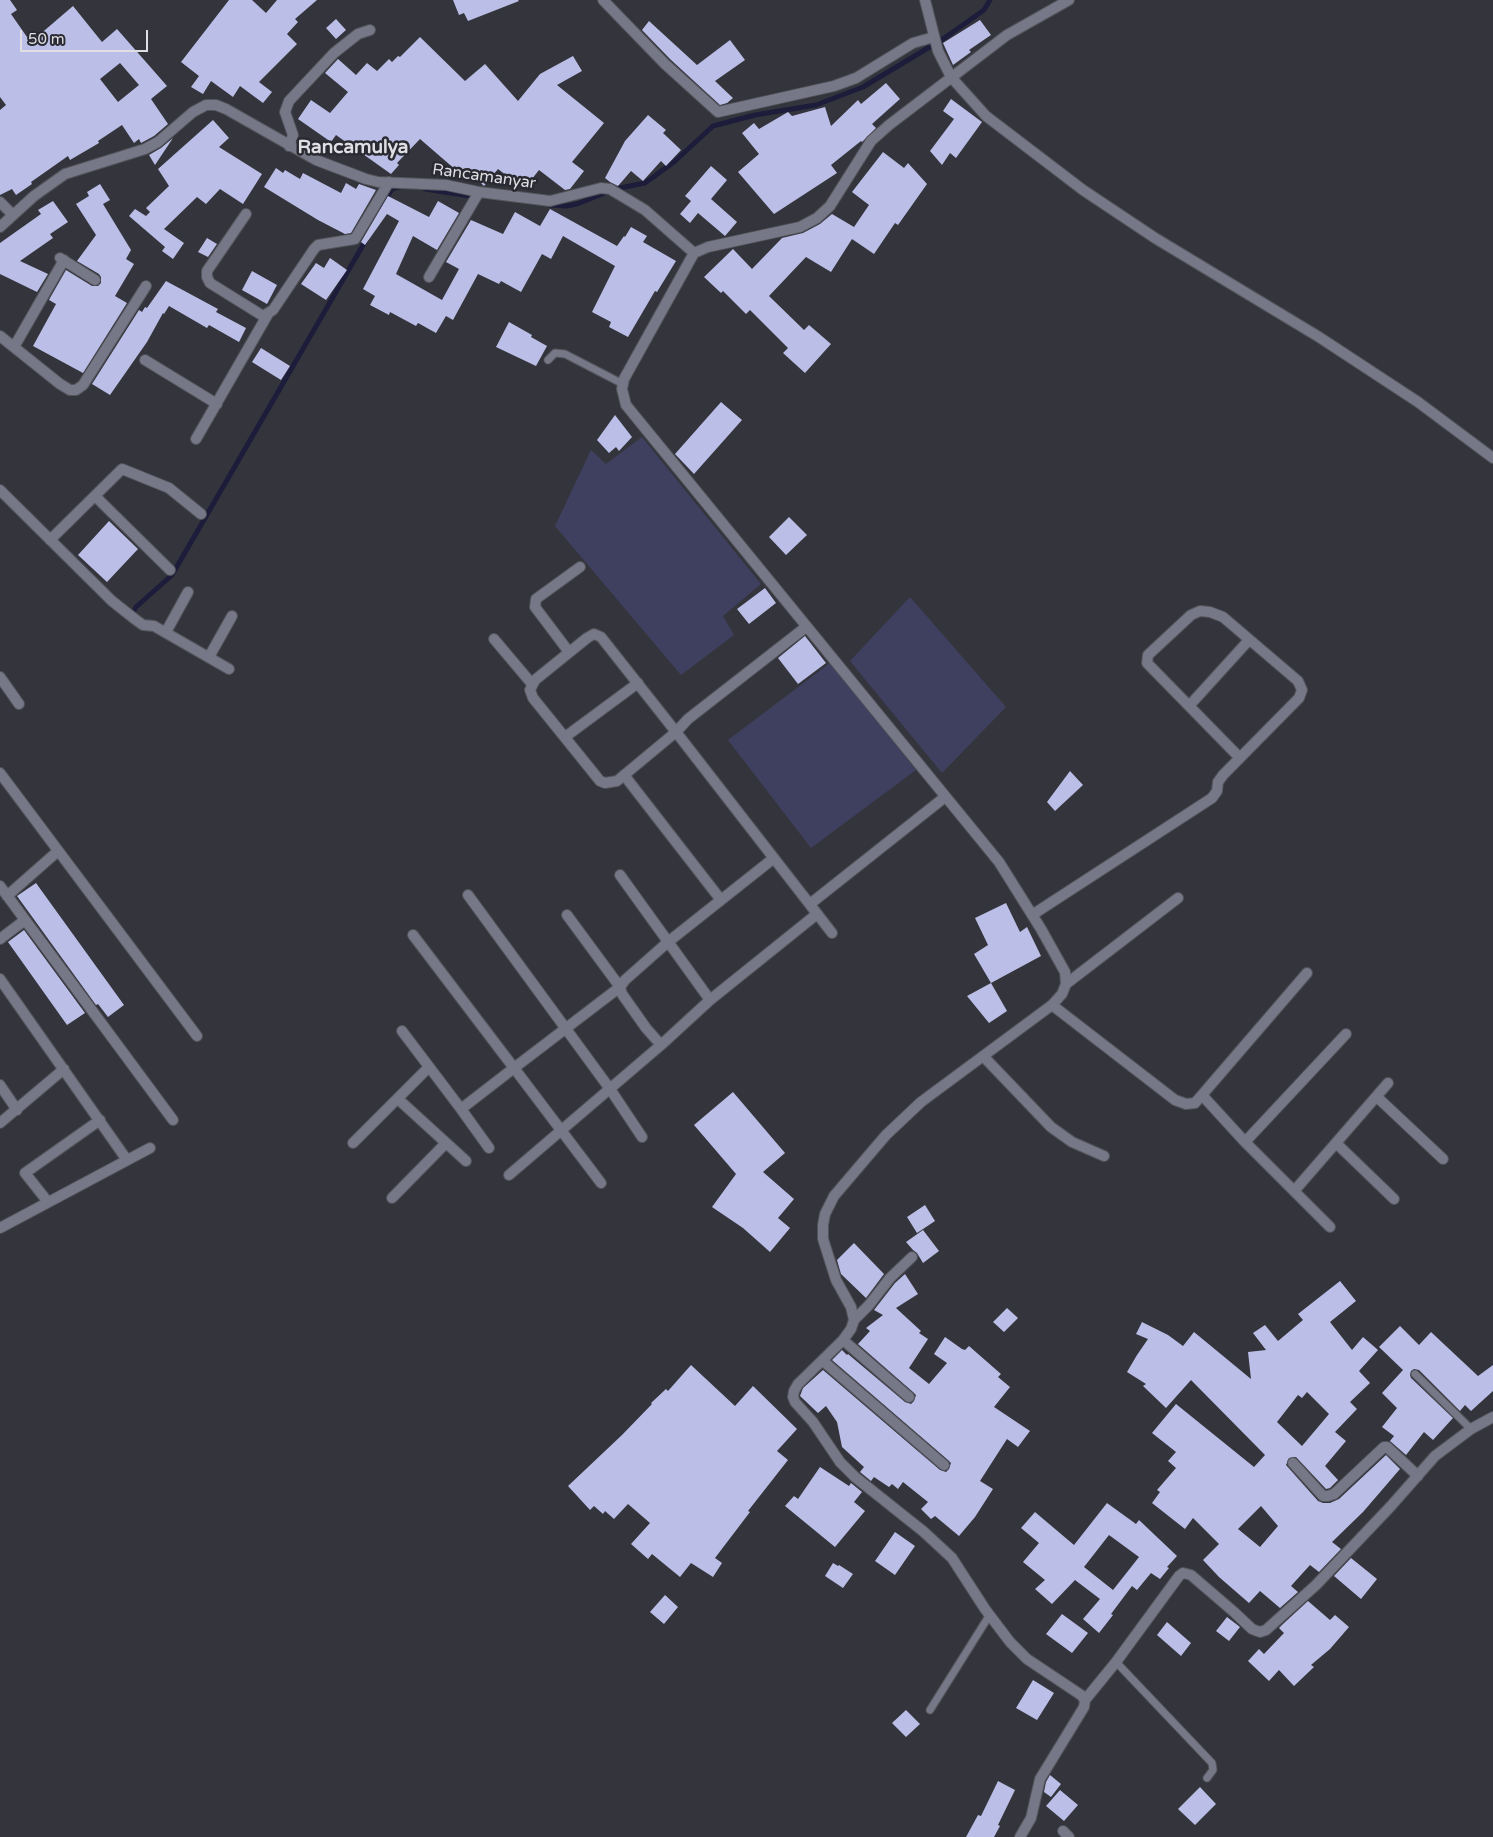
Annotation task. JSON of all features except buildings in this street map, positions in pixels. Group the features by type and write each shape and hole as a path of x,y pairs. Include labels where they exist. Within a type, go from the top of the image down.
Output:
{"street":[{"path":"602,0 665,64 716,111 720,112 834,86 856,78 913,43 934,38"},
{"path":"925,0 940,56 951,77 986,116 1083,190 1154,238 1327,342 1418,402 1493,458"},
{"path":"854,1320 851,1307 836,1280 823,1239 825,1214 834,1196 886,1135 921,1102 1052,1005 1062,994 1066,984 1065,972 999,862 626,405 622,389 624,379 694,254 708,247 800,227 817,218 830,206 871,141 917,102 1007,35 1069,0"},
{"path":"289,146 293,135 285,112 289,101 334,53 358,34 370,30"},
{"name":"Rancamanyar","path":"0,226 40,192 65,174 145,149 158,142 193,112 206,105 221,107 316,160 359,178 446,186 550,201 601,188 610,189 645,210 694,254"},
{"path":"196,439 268,314 314,249 318,245 356,239 389,182"},
{"path":"429,277 479,192"},
{"path":"0,202 13,215"},
{"path":"246,214 207,272 207,277 210,283 263,316 268,314"},
{"path":"14,347 61,259 95,280"},
{"path":"0,336 60,384 70,390 76,390 83,385 146,286"},
{"path":"145,360 217,404"},
{"path":"50,540 122,469 169,488 201,514"},
{"path":"0,490 112,601 143,625 154,626 166,632 229,669"},
{"path":"95,496 170,570"},
{"path":"569,652 536,608 536,599 580,567"},
{"path":"166,632 188,592"},
{"path":"1032,915 1212,798 1223,775 1240,758 1299,698 1302,690 1298,681 1223,617 1210,612 1200,611 1191,615 1148,655 1147,663 1240,758"},
{"path":"209,657 232,616"},
{"path":"806,627 688,719 676,732 617,781 610,784 600,781 533,698 530,690 532,684 569,652 594,634 601,638 638,683 676,732 774,858 810,904 832,933"},
{"path":"494,639 532,684"},
{"path":"1189,706 1249,640"},
{"path":"0,677 19,704"},
{"path":"565,737 638,683"},
{"path":"0,773 197,1036"},
{"path":"624,775 722,900"},
{"path":"810,904 946,796"},
{"path":"7,896 58,851"},
{"path":"461,1108 620,987 625,980 668,942 774,858"},
{"path":"620,875 710,1000"},
{"path":"0,886 173,1120"},
{"path":"468,895 610,1089 642,1137"},
{"path":"1066,984 1178,898"},
{"path":"509,1175 661,1045 710,1000 817,914"},
{"path":"567,915 620,987 622,994 661,1045"},
{"path":"0,939 25,920"},
{"path":"413,935 601,1183"},
{"path":"1052,1005 1175,1100 1186,1104 1195,1103 1307,973"},
{"path":"0,979 127,1160"},
{"path":"402,1031 489,1148"},
{"path":"1245,1142 1346,1034"},
{"path":"983,1056 1051,1127 1072,1142 1104,1156"},
{"path":"353,1143 429,1067"},
{"path":"0,1123 64,1069"},
{"path":"1295,1190 1388,1083"},
{"path":"0,1085 17,1110"},
{"path":"1202,1095 1245,1142 1330,1227"},
{"path":"1377,1097 1443,1159"},
{"path":"398,1099 466,1161"},
{"path":"48,1202 25,1174 100,1120"},
{"path":"392,1198 446,1143"},
{"path":"1336,1143 1394,1199"},
{"path":"0,1228 150,1148"},
{"path":"912,1257 890,1278 870,1305 854,1320 851,1329 843,1340 798,1384 793,1397 795,1402 813,1422 840,1462 855,1477 890,1503 940,1546 962,1571 990,1616 1010,1642 1027,1659 1081,1695 1085,1700"},
{"path":"843,1340 909,1397"},
{"path":"823,1361 944,1465"},
{"path":"1020,1837 1031,1818 1040,1779 1084,1707 1085,1700 1183,1573 1191,1575 1252,1629 1260,1632 1266,1630 1316,1585 1435,1456 1471,1429 1493,1417"},
{"path":"1294,1463 1323,1496 1334,1494 1384,1447 1387,1447 1418,1476"}],"lane":[{"path":"548,360 555,353 565,354 623,384"},
{"path":"1414,1374 1471,1429"},
{"path":"930,1710 990,1616"},
{"path":"1116,1662 1212,1763 1213,1770 1207,1778"}],"shaded area":[{"path":"642,437 761,584 723,616 734,635 681,675 555,526 591,450 606,464"},
{"path":"910,597 1006,707 942,773 850,661"},
{"path":"830,663 916,770 811,848 728,740"}],"waterway":[{"path":"549,205 566,206 577,204 615,189 645,183 674,162 713,126 755,115 816,105 863,87 943,39 984,10 990,0"},
{"path":"381,207 392,189 399,187"},
{"path":"425,189 476,197"},
{"path":"131,617 136,607 172,575 366,240"}],"district":[{"name":"Rancamulya","path":"353,148"}]}
